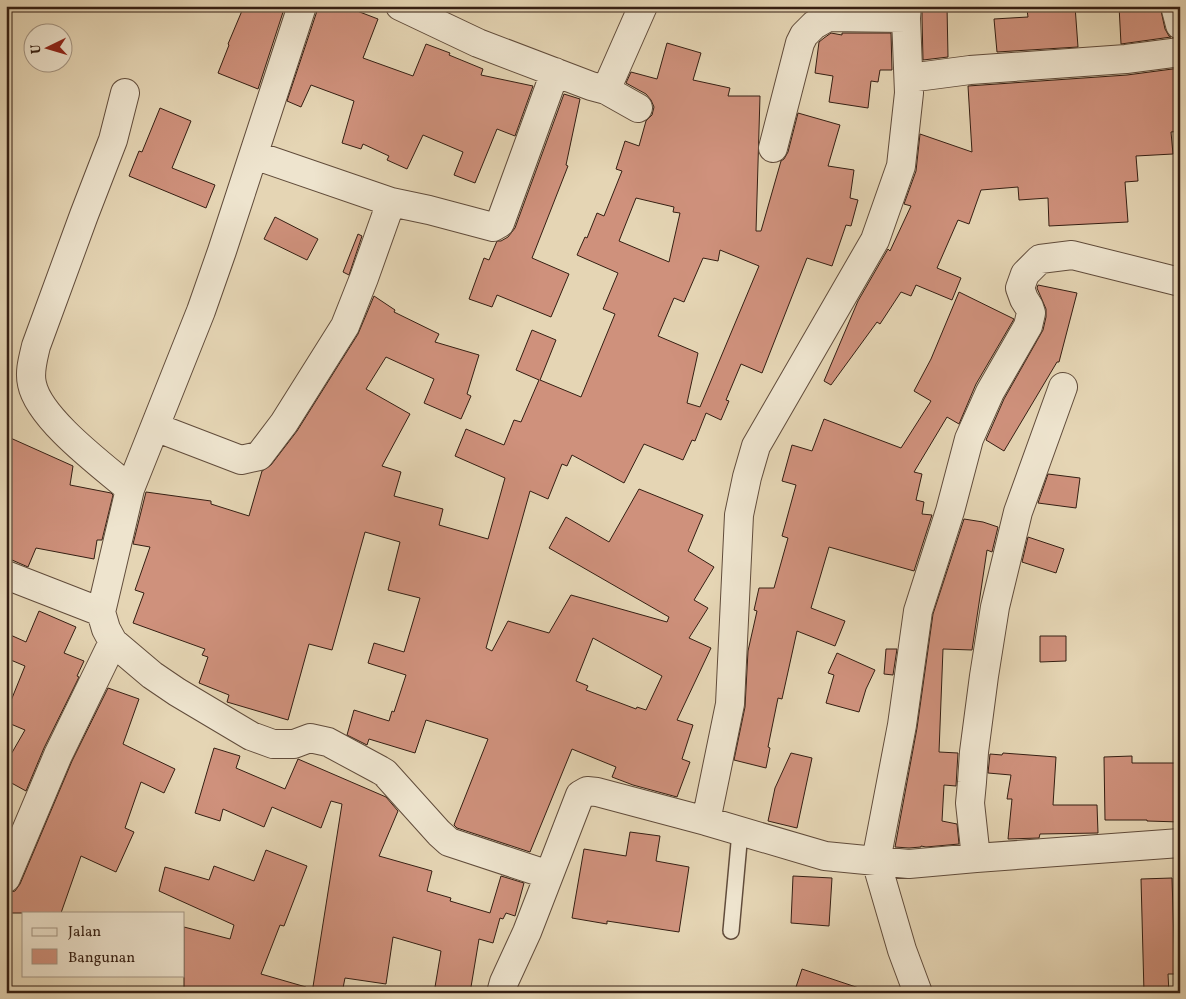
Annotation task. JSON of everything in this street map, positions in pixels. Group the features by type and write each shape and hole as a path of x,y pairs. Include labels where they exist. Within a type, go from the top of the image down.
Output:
{"street":[{"path":"302,6 201,311 130,489 101,612 106,629 113,642 152,675 251,736 273,744 294,744 310,738 328,742 385,773 449,842 549,875"},
{"path":"400,6 478,43 606,90 638,108"},
{"path":"606,90 643,6"},
{"path":"1175,6 1180,25"},
{"path":"706,821 730,704 739,515 748,477 756,446 874,240 901,166 909,93 907,12 828,18 814,26 804,35 800,43 773,148"},
{"path":"909,78 970,70 1126,59 1180,52"},
{"path":"254,155 391,202 492,227 500,223 554,72"},
{"path":"126,93 113,140 36,346 31,376 35,395 46,413 69,437 130,489"},
{"path":"155,427 241,460 259,456 284,423 345,326 391,202"},
{"path":"918,993 902,950 876,861 902,725 918,611 950,511 969,439 990,392 1028,326 1031,313 1020,288 1025,274 1040,259 1072,255 1180,282"},
{"path":"976,858 970,803 974,752 995,607 1018,512 1063,386"},
{"path":"6,575 101,612"},
{"path":"6,878 58,755 113,642"},
{"path":"502,993 504,982 527,932 580,795 587,791 706,821 825,856 909,864 1180,843"}],"lane":[{"path":"731,931 740,832"}],"building":[{"path":"244,6 285,6 258,89 218,73"},
{"path":"317,6 344,6 378,19 363,58 413,76 426,44 483,69 481,75 533,86 515,136 497,129 475,183 454,175 463,152 423,135 407,169 387,160 389,156 363,144 361,149 342,143 354,101 311,85 301,107 287,101 317,11"},
{"path":"922,6 947,6 948,57 923,60"},
{"path":"1075,6 1078,47 997,52 994,19 1028,17 1027,10"},
{"path":"1119,6 1160,6 1165,29 1171,37 1121,44"},
{"path":"831,33 842,35 842,33 891,33 892,70 880,70 878,82 871,81 868,108 829,102 833,76 815,73 819,42"},
{"path":"667,43 701,53 693,80 730,88 728,96 760,96 756,231 761,231 781,161 788,152 798,113 840,125 828,166 854,170 850,198 858,200 851,226 846,225 832,266 807,258 762,373 741,364 726,400 729,401 721,420 706,413 695,441 692,440 683,460 644,444 624,483 572,455 567,466 562,464 548,499 530,491 486,648 492,651 508,621 549,633 571,595 667,622 669,617 549,548 566,517 609,542 639,489 703,515 688,551 714,567 694,600 708,608 689,638 711,648 677,720 693,725 682,759 690,762 677,797 612,777 616,767 572,749 530,852 457,828 454,825 488,739 426,720 415,753 369,739 367,745 347,735 354,710 389,721 392,711 394,712 406,675 368,663 374,643 404,652 420,598 388,590 400,542 365,532 332,650 309,644 288,720 227,702 229,695 199,683 208,657 202,655 205,649 133,623 144,593 135,590 150,547 133,544 146,492 211,501 211,504 249,516 262,471 271,465 297,431 358,334 374,296 395,310 394,312 439,334 435,342 479,355 467,394 471,396 461,419 424,403 434,379 386,357 366,389 410,414 382,466 401,472 394,496 443,509 439,525 488,539 505,478 455,456 466,429 504,445 514,420 521,422 539,380 516,370 532,330 556,340 540,380 581,397 615,314 603,309 618,273 577,255 585,237 587,238 597,213 604,216 622,171 616,169 625,141 639,146 646,121 652,115 654,107 651,100 646,94 626,83 631,72 657,79","holes":["636,198 674,207 673,212 680,213 669,262 619,241","720,250 759,266 700,407 687,403 698,353 658,336 674,298 684,302 703,258 718,261","593,638 662,676 646,710 637,707 636,709 586,690 588,686 576,681"]},
{"path":"1180,68 1180,131 1171,132 1173,154 1136,156 1138,181 1125,182 1128,222 1049,226 1048,198 1019,200 1018,187 981,190 969,224 958,220 937,268 961,278 952,300 916,285 911,296 901,292 880,324 877,322 831,385 824,381 858,301 888,249 890,251 911,206 904,204 916,171 920,134 972,152 968,86 1127,75"},
{"path":"564,94 580,99 566,165 568,166 532,258 569,274 551,317 497,295 492,307 469,299 484,258 489,260 497,241 508,237 515,228"},
{"path":"160,108 191,121 172,168 215,185 206,208 129,176 139,151 142,152"},
{"path":"275,217 318,239 307,260 264,239"},
{"path":"358,234 362,236 349,275 343,272"},
{"path":"1038,285 1077,293 1059,362 1057,362 1004,451 986,440 1004,399 1043,330 1046,309 1037,288"},
{"path":"959,292 1014,319 976,384 959,424 947,417 914,472 922,474 916,500 924,502 922,514 932,515 914,571 829,547 811,608 845,621 835,646 797,631 782,699 778,698 768,747 770,748 766,768 734,760 745,707 748,651 757,611 754,610 759,588 774,588 788,538 782,536 796,485 782,481 792,445 812,451 824,419 901,448 931,401 914,391 931,359"},
{"path":"6,436 73,466 70,485 113,495 102,540 97,540 94,559 36,548 28,567 12,560 6,560"},
{"path":"1048,474 1080,478 1076,508 1038,503"},
{"path":"964,519 998,527 992,552 987,550 972,650 943,649 939,752 958,753 956,786 944,785 942,821 957,824 959,844 909,848 895,847 917,728 933,614"},
{"path":"1028,537 1064,549 1056,573 1022,562"},
{"path":"39,611 76,627 64,653 84,661 77,676 79,677 44,748 26,791 6,780 6,763 25,730 6,722 6,713 25,666 6,658 6,633 26,642"},
{"path":"1040,636 1066,636 1066,661 1040,662"},
{"path":"886,649 897,649 893,675 884,674"},
{"path":"837,653 875,670 866,689 859,712 826,703 834,675 828,673"},
{"path":"108,688 139,699 123,744 175,769 164,793 141,782 125,828 134,832 116,872 81,856 61,912 6,913 6,893 15,891 20,884 72,761"},
{"path":"214,748 240,756 236,768 285,789 298,759 386,797 398,811 379,856 432,871 427,891 451,898 450,901 490,913 501,876 524,883 515,916 506,913 503,919 500,918 493,943 479,939 470,993 434,993 441,951 393,937 386,984 345,978 342,993 312,993 342,804 331,801 321,828 272,807 264,827 223,809 220,821 195,813"},
{"path":"791,753 812,758 797,828 768,821 775,788"},
{"path":"1003,753 1056,757 1053,805 1097,805 1098,833 1040,834 1039,838 1008,839 1012,799 1007,799 1011,775 988,773 990,754 1002,755"},
{"path":"1132,756 1132,763 1180,763 1180,822 1105,820 1104,757"},
{"path":"630,832 660,836 656,861 689,867 679,932 607,921 607,924 572,918 584,849 626,856"},
{"path":"266,850 307,866 284,926 280,925 261,974 306,987 305,993 184,993 185,927 230,939 234,925 159,891 165,867 209,880 214,866 254,881"},
{"path":"793,876 832,878 829,926 791,923"},
{"path":"1172,878 1175,974 1168,974 1169,993 1144,993 1141,879"},
{"path":"802,969 862,989 861,993 794,993"}]}
